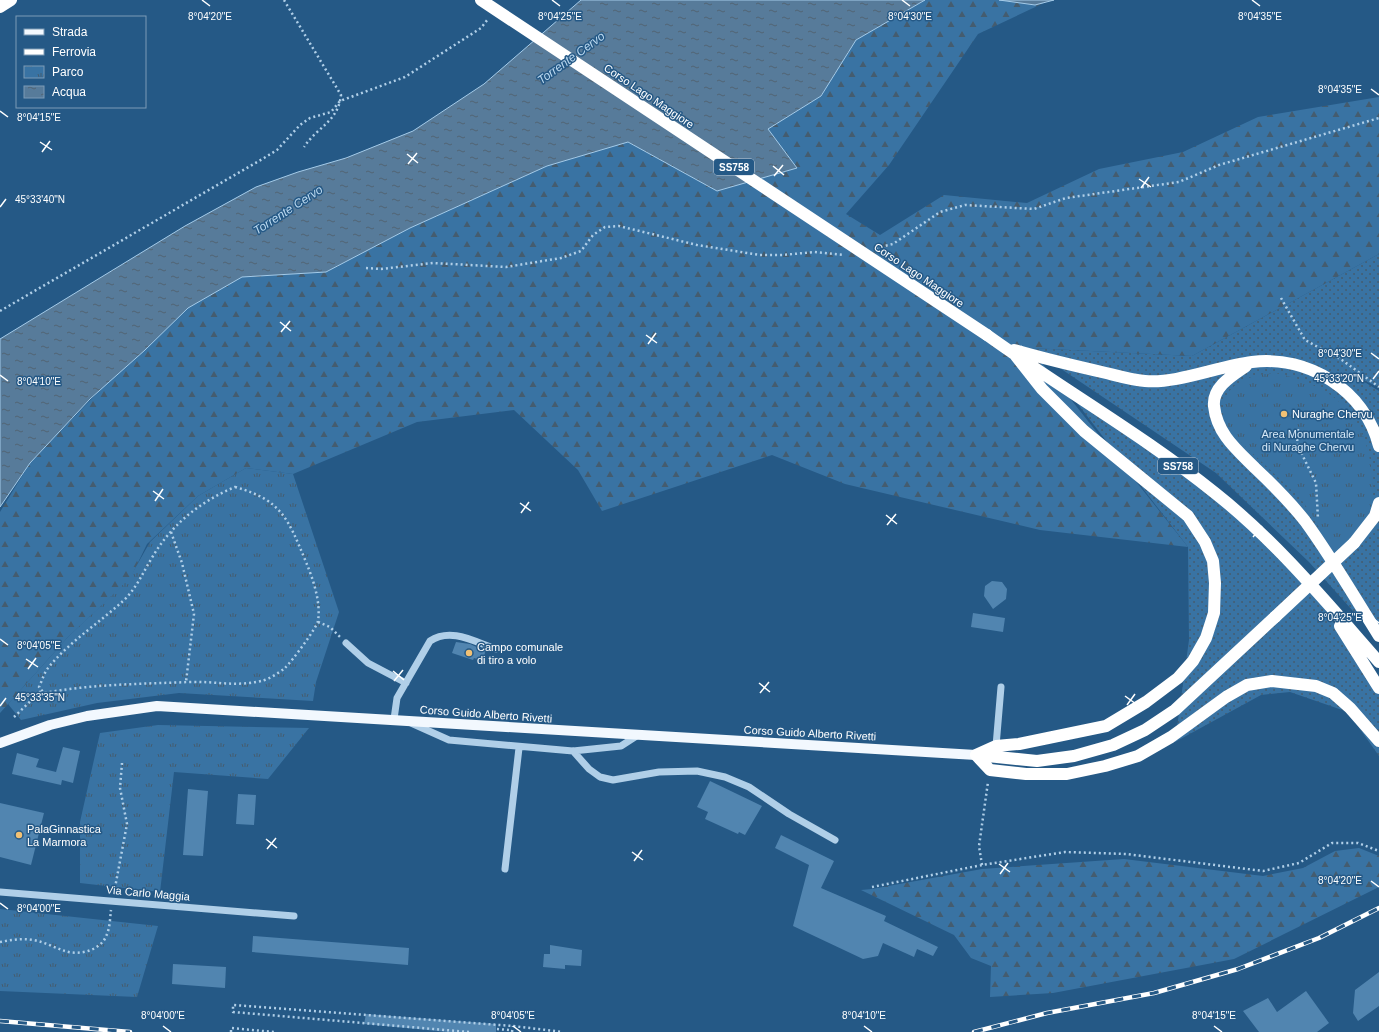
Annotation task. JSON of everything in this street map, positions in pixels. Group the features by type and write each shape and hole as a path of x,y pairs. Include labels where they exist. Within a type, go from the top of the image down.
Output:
{"highway":[{"path":"0,7 11,0"},
{"name":"Corso Lago Maggiore","path":"481,0 987,335 1151,446 1216,493 1261,533 1379,662"},
{"path":"1004,347 1055,362 1144,381 1162,381 1252,362 1278,362 1305,367 1333,380 1353,397 1369,417 1379,446"},
{"path":"976,754 996,746 1019,744 1106,726 1146,702 1178,678 1193,661 1206,638 1214,613 1213,561 1205,542 1188,516 1084,431 1042,389 1016,356"},
{"path":"1252,362 1225,380 1217,393 1214,405 1217,422 1225,438 1284,496 1314,535 1379,636"},
{"path":"976,754 1038,761 1074,756 1113,745 1138,733 1175,710 1354,543 1375,516 1379,503"},
{"name":"Corso Lago Maggiore","path":"1322,598 1379,688"},
{"path":"976,754 990,770 1026,774 1067,774 1105,766 1132,758 1171,737 1226,697 1247,685 1272,681 1316,686 1333,693 1350,708 1379,741"}],"main road":[{"name":"Corso Guido Alberto Rivetti","path":"0,743 50,725 88,716 157,706 976,754"}],"street":[{"path":"394,720 397,698 430,641 439,635 457,635 496,650"},
{"path":"346,643 368,663 406,683"},
{"path":"996,746 1001,687"},
{"path":"405,720 449,740 519,748 572,751 621,746 638,735"},
{"path":"505,869 519,748"},
{"path":"572,751 589,769 600,777 613,780 659,772 697,771 725,777 749,787 789,814 834,840"},
{"name":"Via Carlo Maggia","path":"0,892 294,916"}],"path":[{"path":"284,0 341,95 336,114 312,135 304,147"},
{"path":"0,311 277,150 300,125 310,118 331,112 340,101 405,77 481,28 489,17"},
{"path":"872,249 893,244 940,212 965,205 1034,209 1066,198 1179,182 1219,165 1379,118"},
{"path":"366,268 381,269 433,263 506,267 561,258 581,251 593,235 605,227 619,226 697,246 760,255 783,255 814,252 843,255 850,254"},
{"path":"1281,298 1305,340 1342,360 1379,387"},
{"path":"1298,429 1297,444 1316,483 1319,516 1314,535"},
{"path":"235,487 257,493 280,509 296,540 312,577 318,611 318,622 285,668 263,681 234,685 186,682 118,685 64,689 44,693 39,687 48,668 80,636 124,600 141,579 153,555 171,532 195,508 215,496 235,487"},
{"path":"171,532 182,563 194,614 186,682"},
{"path":"318,622 330,627 346,643"},
{"path":"14,717 42,690"},
{"path":"0,942 15,939 33,940 66,952 79,953 92,950 102,943 107,935 127,824 120,788 122,763"},
{"path":"982,865 979,846 990,770"},
{"path":"872,887 982,865 1065,852 1126,854 1263,871 1299,863 1332,843 1358,842 1379,851"},
{"path":"469,1032 233,1012 233,1005 513,1026 563,1032"},
{"path":"497,1025 497,1031 512,1031 513,1026"},
{"path":"231,1032 231,1028 274,1032"}],"green space":[{"path":"925,0 999,0 1035,5 1046,2 978,34 889,165 846,214 880,235 944,195 1027,203 1099,169 1183,152 1258,117 1379,97 1379,254 1192,356 1030,348 1188,547 1040,530 845,484 772,455 602,511 578,470 514,410 417,422 293,474 246,468 198,496 147,544 130,579 68,637 0,713 0,512 30,463 103,387 188,308 242,277 326,272 410,228 547,166 628,142 717,191 797,168 768,129 821,96 856,40"},
{"path":"1379,254 1379,387 1358,378 1379,391 1379,640 1309,562 1216,473 1030,348 1192,356"},
{"name":"Area Monumentale di Nuraghe Chervu","path":"1275,373 1311,384 1336,399 1352,416 1366,443 1372,474 1371,504 1367,518 1357,533 1333,553 1311,513 1300,498 1230,432 1225,418 1224,407 1226,397 1239,382 1262,375"},
{"path":"1067,390 1216,493 1297,569 1379,688 1379,756 1348,712 1290,692 1261,695 1175,742 1189,640 1188,547"},
{"path":"246,468 293,474 339,612 316,682 313,701 179,693 97,703 21,720 8,704 68,637 129,579 150,542 198,496"},
{"path":"158,725 309,728 268,779 174,772 160,892 80,883 80,822 100,733"},
{"path":"1359,848 1379,856 1379,887 1234,959 1053,993 990,997 991,966 971,958 954,935 861,890 982,869 1124,859 1263,876 1303,868 1335,851"},
{"path":"0,909 158,926 137,997 0,991"}],"water":[{"name":"Torrente Cervo","path":"581,0 925,0 856,40 821,96 768,129 797,168 717,191 628,142 547,166 410,228 326,272 242,277 188,308 145,350 90,399 30,463 0,507 0,339 185,226 256,187 298,172 346,158 413,131 484,84"},
{"path":"999,0 1054,0 1035,5"}],"building":[{"path":"992,581 1002,582 1007,589 1006,599 993,609 984,596 985,586"},
{"path":"973,613 1005,618 1003,632 971,627"},
{"name":"Campo comunale di tiro a volo","path":"456,642 470,644 485,651 484,661 474,658 473,660 452,653"},
{"path":"63,747 80,751 73,783 62,780 61,785 12,774 17,753 39,759 36,767 56,772"},
{"path":"710,781 762,806 745,835 739,832 738,834 705,819 708,812 697,807"},
{"path":"188,789 208,791 203,856 183,855"},
{"path":"238,794 256,795 254,825 236,824"},
{"name":"PalaGinnastica La Marmora","path":"0,803 44,813 31,865 0,857"},
{"path":"781,835 834,861 821,888 886,916 884,921 938,947 933,956 917,949 914,957 883,943 878,956 863,959 793,926 809,865 775,848"},
{"path":"253,936 409,948 408,965 252,952"},
{"path":"550,945 582,950 581,966 565,965 565,969 543,967 544,954 550,954"},
{"path":"173,964 226,967 225,988 172,984"},
{"path":"1379,972 1379,1006 1358,1021 1353,1013 1355,990"},
{"path":"1306,991 1329,1023 1317,1032 1259,1032 1243,1011 1268,998 1277,1012"},
{"path":"366,1014 496,1024 496,1032 448,1032 364,1024"}],"railway":[{"path":"974,1032 1047,1013 1154,993 1238,969 1319,938 1379,908"},
{"path":"0,1021 130,1032"}],"place":[{"name":"Nuraghe Chervu","path":"1284,414"},
{"name":"Campo comunale di tiro a volo","path":"469,653"},
{"name":"PalaGinnastica La Marmora","path":"19,835"}]}
